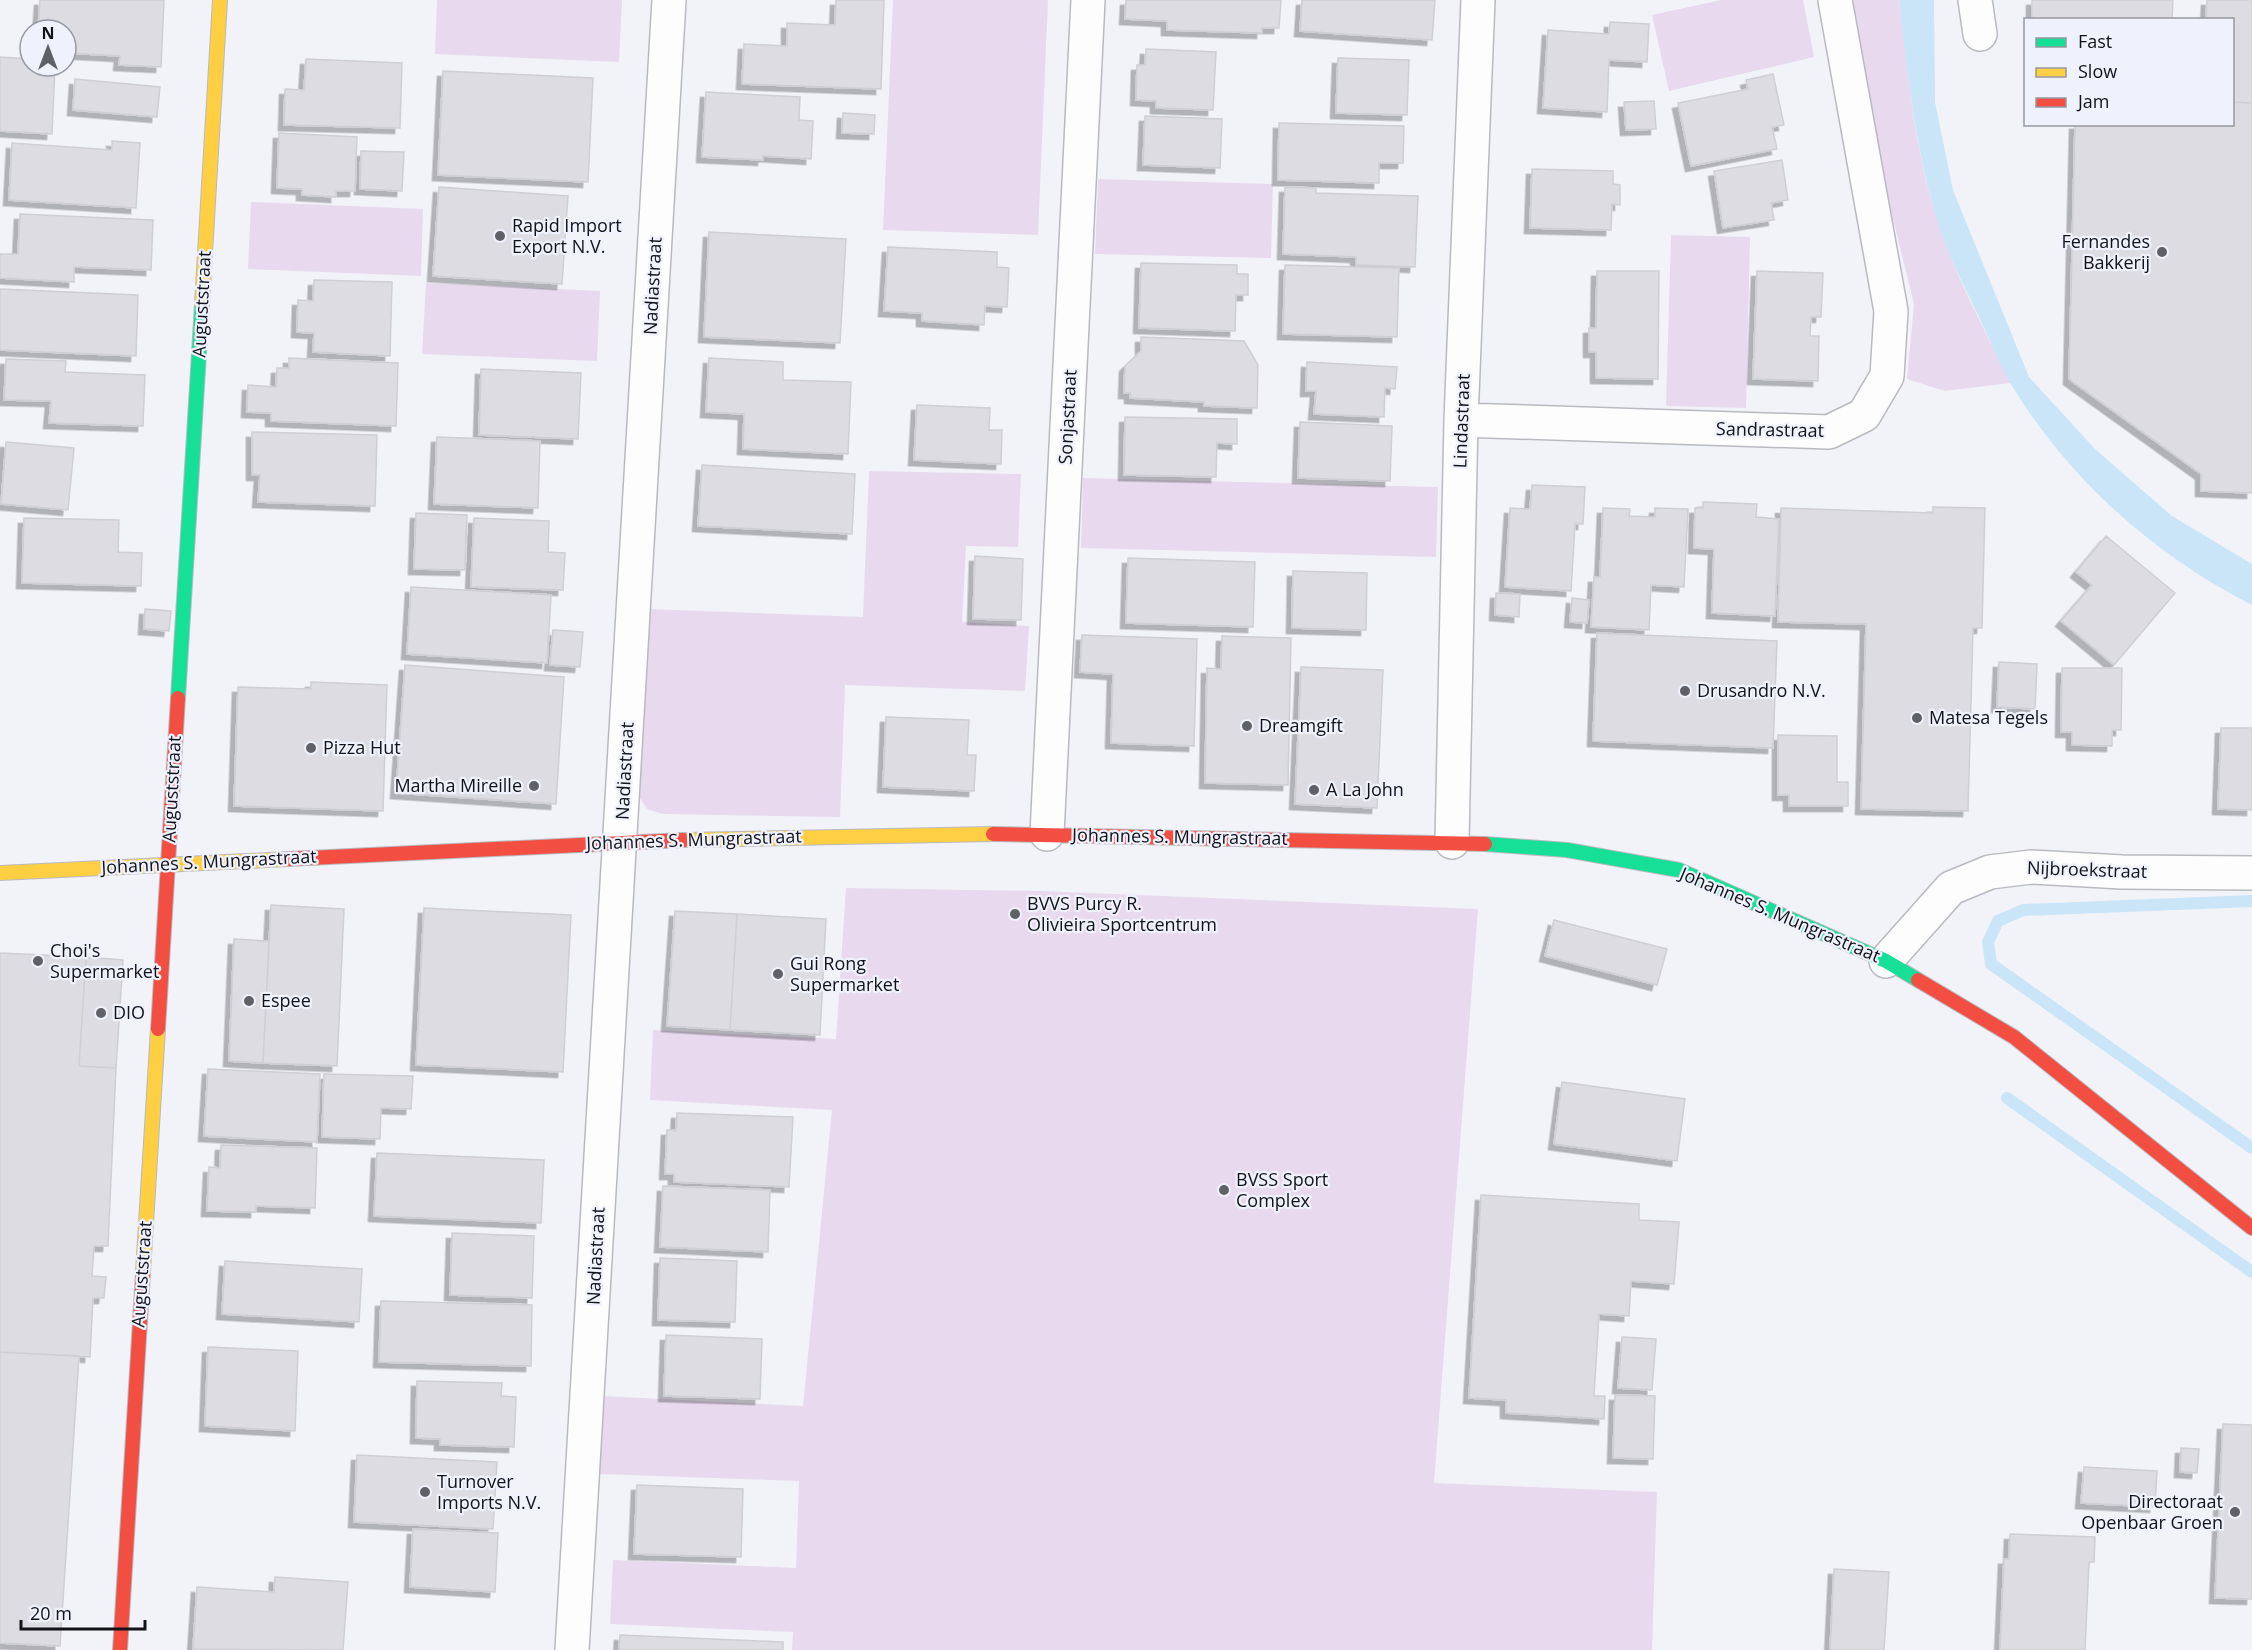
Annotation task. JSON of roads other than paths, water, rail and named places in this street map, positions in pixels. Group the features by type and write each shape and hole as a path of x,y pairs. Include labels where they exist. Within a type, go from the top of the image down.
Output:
{"street":[{"name":"Auguststraat","path":"120,1650 220,0"},
{"name":"Nadiastraat","path":"572,1650 669,0"},
{"name":"Sonjastraat","path":"1047,834 1088,0"},
{"name":"Lindastraat","path":"1452,842 1461,420 1478,0"},
{"name":"Sandrastraat","path":"1461,420 1829,432 1864,415 1887,376 1891,311 1835,0"},
{"path":"1975,0 1980,34"},
{"name":"Johannes S. Mungrastraat","path":"0,873 621,842 844,835 1047,834 1452,842 1567,850 1679,870 1886,961 2014,1037 2252,1228"},
{"name":"Nijbroekstraat","path":"1886,961 1951,888 1990,872 2031,867 2122,872 2252,873"}],"water":[{"path":"1899,0 1934,0 1935,102 1953,190 2029,377 2095,449 2172,516 2252,564 2252,605 2181,563 2116,511 2059,452 2011,384 1954,265 1935,214 1917,135"}],"waterway":[{"path":"2252,901 2023,910 1998,921 1988,942 1991,964 2252,1148"},
{"path":"2007,1098 2252,1272"}],"place":[{"name":"Rapid Import Export N.V.","path":"500,236"},
{"name":"Fernandes Bakkerij","path":"2162,252"},
{"name":"Drusandro N.V.","path":"1685,691"},
{"name":"Matesa Tegels","path":"1917,718"},
{"name":"Dreamgift","path":"1247,726"},
{"name":"Pizza Hut","path":"311,748"},
{"name":"Martha Mireille","path":"534,786"},
{"name":"A La John","path":"1314,790"},
{"name":"BVVS Purcy R. Olivieira Sportcentrum","path":"1015,914"},
{"name":"Choi's Supermarket","path":"38,961"},
{"name":"Gui Rong Supermarket","path":"778,974"},
{"name":"Espee","path":"249,1001"},
{"name":"DIO","path":"101,1013"},
{"name":"BVSS Sport Complex","path":"1224,1190"},
{"name":"Turnover Imports N.V.","path":"425,1492"},
{"name":"Directoraat Openbaar Groen","path":"2235,1512"}]}
